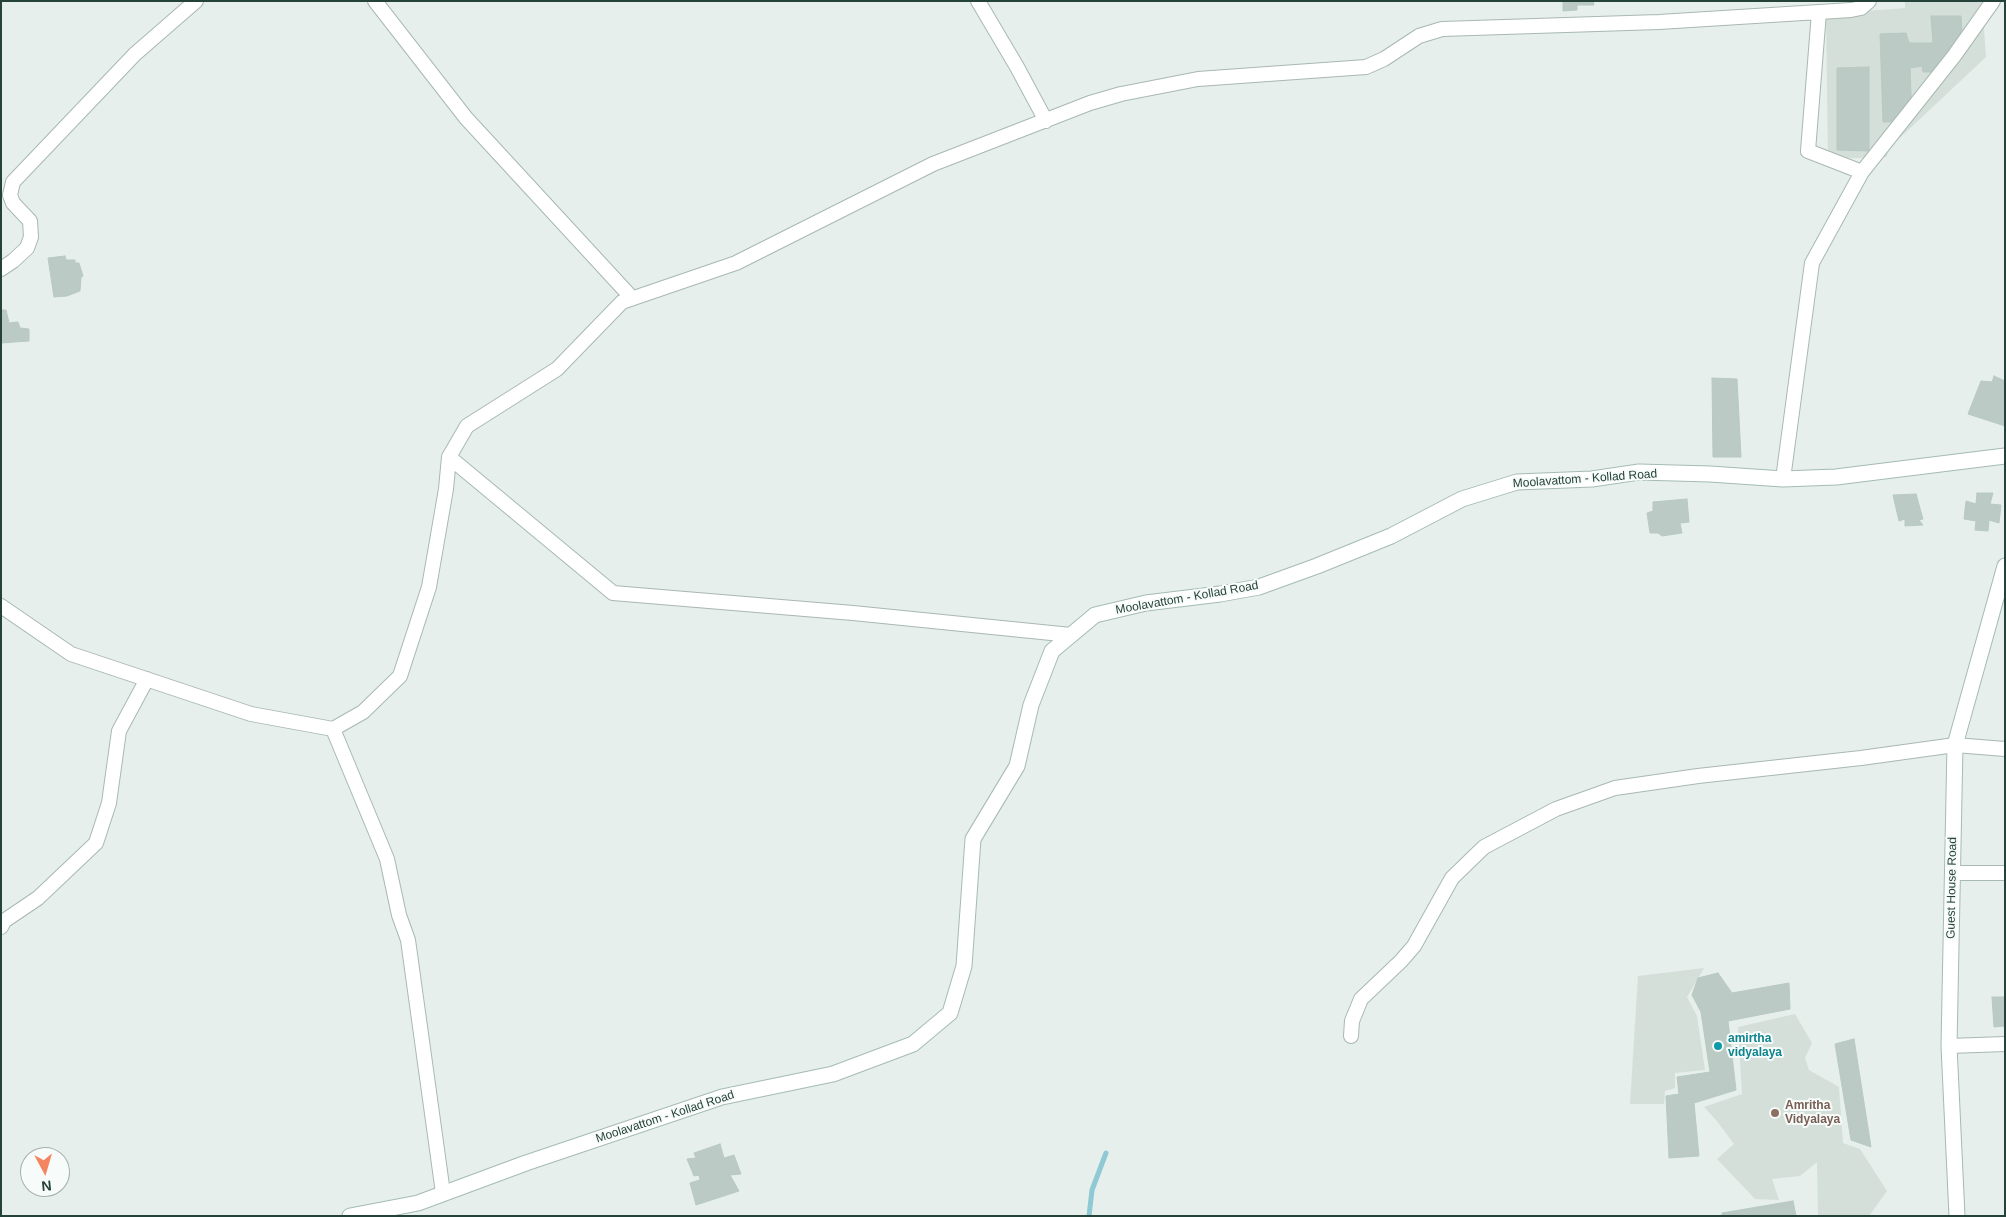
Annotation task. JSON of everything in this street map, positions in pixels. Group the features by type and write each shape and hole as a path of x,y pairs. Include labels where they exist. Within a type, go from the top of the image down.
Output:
{"main road":[{"name":"Moolavattom - Kollad Road","path":"350,1216 418,1203 722,1097 833,1074 913,1044 950,1013 964,966 973,839 1017,766 1031,705 1052,651 1095,615 1146,603 1220,594 1258,587 1317,566 1391,536 1462,499 1517,482 1592,479 1639,472 1783,479 1836,477 2005,456"},
{"name":"Guest House Road","path":"1957,1216 1949,1046 1955,745 2005,566"}],"street":[{"path":"1,269 27,248 31,237 30,220 13,203 10,195 13,182 135,54 196,1"},
{"path":"375,1 466,118 632,298"},
{"path":"978,1 1046,121"},
{"path":"1,606 71,654 251,714 333,729 363,712 400,676 429,587 446,489 449,457 467,426 558,368 622,302 736,263 933,164 1090,103 1122,94 1198,79 1366,67 1384,59 1418,36 1442,29 1659,22 1819,12 1861,8 1869,1"},
{"path":"1783,479 1812,263 1862,172 1954,56 1993,1"},
{"path":"1819,12 1808,151 1862,172"},
{"path":"449,457 613,592 853,613 1071,635"},
{"path":"1,927 4,922 38,898 96,843 109,803 119,731 147,679"},
{"path":"333,729 387,859 399,915 408,940 443,1193"},
{"path":"1351,1036 1352,1021 1361,999 1414,946 1452,878 1484,847 1556,809 1615,788 1955,745 2005,749"},
{"path":"1952,873 2005,873"},
{"path":"1949,1046 2005,1044"}],"shaded area":[{"path":"1905,1 1982,1 1986,57 1888,149 1887,157 1828,159 1826,14 1905,8"},
{"path":"1704,968 1687,997 1697,1016 1705,1070 1675,1073 1675,1088 1665,1091 1664,1104 1630,1104 1638,976"},
{"name":"Amritha Vidyalaya","path":"1795,1014 1812,1043 1805,1058 1809,1070 1839,1087 1843,1143 1860,1149 1887,1191 1869,1216 1818,1216 1817,1162 1800,1176 1772,1179 1779,1200 1755,1199 1717,1159 1734,1144 1704,1107 1742,1094 1738,1027"}],"building":[{"path":"1563,1 1593,1 1594,5 1577,5 1577,10 1563,11"},
{"path":"1931,16 1961,16 1963,54 1950,72 1923,72 1922,66 1910,68 1912,121 1883,122 1880,34 1906,33 1909,43 1933,43"},
{"path":"1869,67 1869,151 1837,150 1837,68"},
{"path":"65,256 66,260 75,260 75,263 79,263 83,276 81,277 80,291 67,296 54,297 48,258"},
{"path":"1,310 6,310 9,323 18,322 20,328 29,329 29,341 1,343"},
{"path":"1994,376 2005,381 2005,426 1968,414 1981,381 1992,382"},
{"path":"1712,378 1737,379 1741,457 1713,457"},
{"path":"1977,493 1993,493 1990,504 2001,505 1999,523 1989,520 1988,531 1975,530 1976,521 1964,519 1966,501 1976,504"},
{"path":"1916,494 1923,519 1919,520 1923,525 1905,526 1905,519 1899,521 1893,495"},
{"path":"1687,499 1689,522 1680,523 1682,533 1662,536 1658,533 1650,533 1647,513 1653,511 1653,502"},
{"name":"amirtha vidyalaya","path":"1718,973 1732,993 1789,983 1790,1009 1728,1021 1736,1090 1694,1103 1699,1156 1669,1158 1666,1096 1679,1094 1677,1077 1710,1072 1701,1012 1692,995 1698,978"},
{"path":"1992,997 2005,997 2005,1026 1994,1027"},
{"path":"1854,1039 1871,1147 1851,1140 1835,1044"},
{"path":"720,1144 724,1158 734,1155 741,1174 730,1175 739,1191 696,1205 690,1183 700,1180 699,1175 694,1176 687,1159 696,1158 694,1153"},
{"path":"1793,1201 1796,1216 1722,1216 1722,1213"}],"waterway":[{"path":"1089,1216 1092,1190 1106,1153"}],"place":[{"name":"amirtha vidyalaya","path":"1718,1046"},
{"name":"Amritha Vidyalaya","path":"1775,1113"}]}
